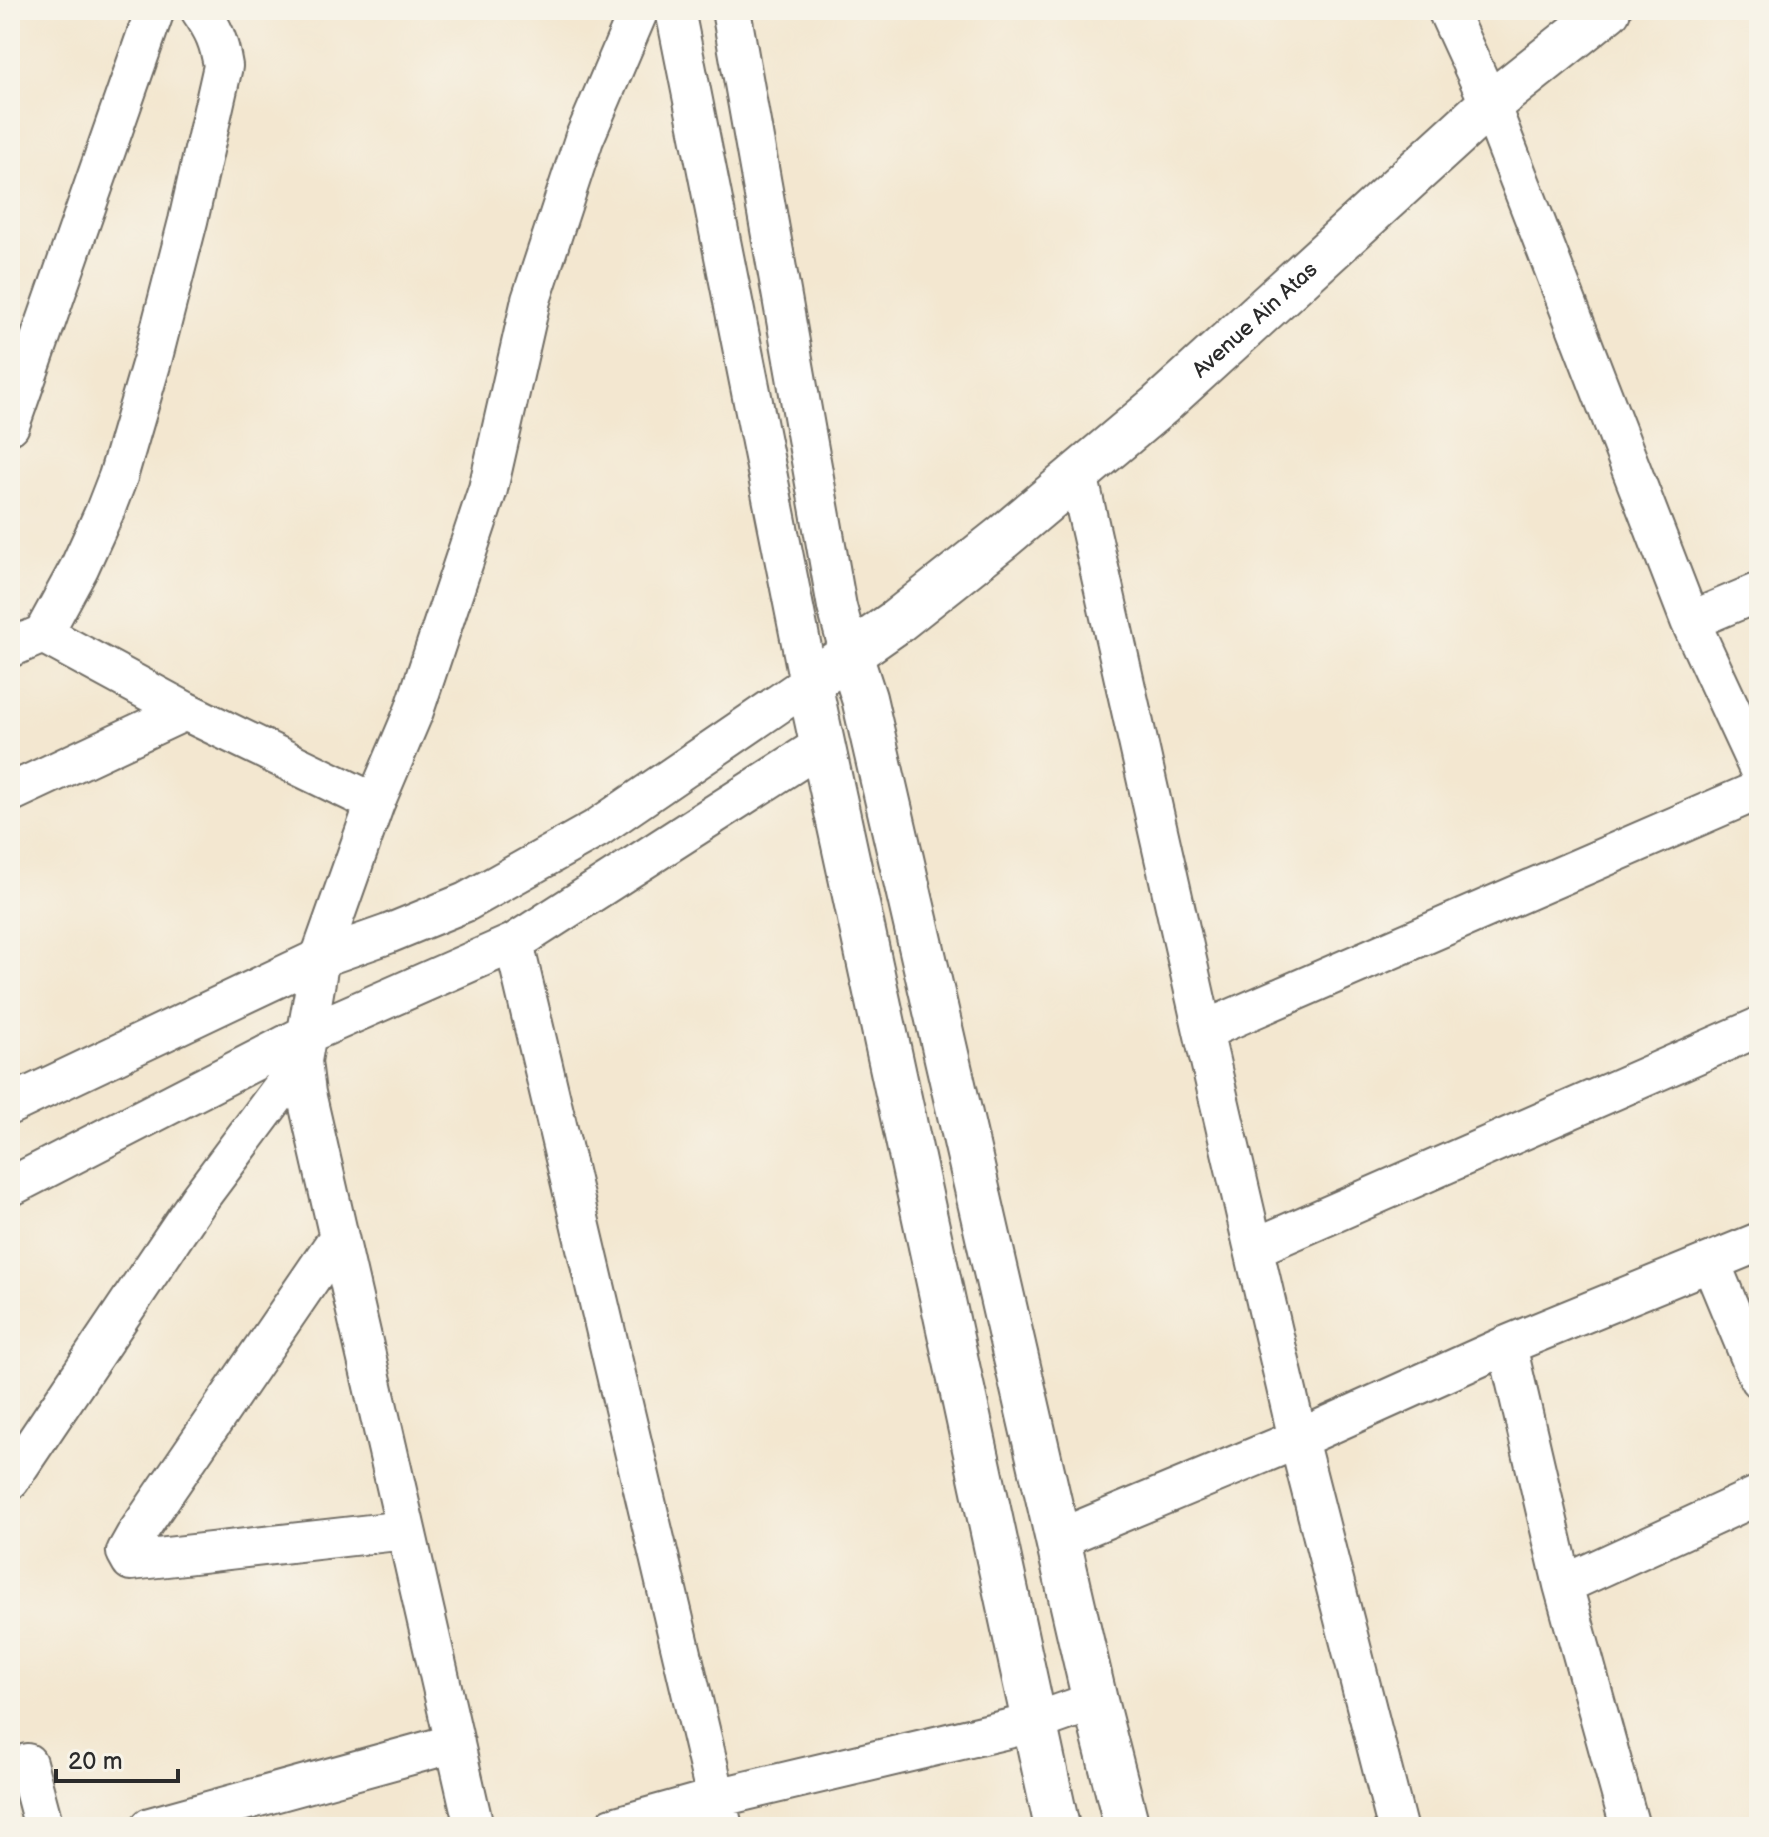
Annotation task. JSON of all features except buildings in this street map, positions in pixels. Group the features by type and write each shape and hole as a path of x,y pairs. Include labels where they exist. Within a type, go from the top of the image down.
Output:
{"street":[{"path":"10,425 155,10"},
{"path":"200,10 214,31 223,66 152,361 118,477 104,513 79,568 27,641 185,711 375,803"},
{"path":"474,1827 306,1093 304,1047 320,958 375,803 414,711 488,489 531,300 584,139 639,10"},
{"path":"675,10 822,745 1057,1827"},
{"path":"731,10 837,607 864,698 1095,1701 1127,1827"},
{"path":"1447,10 1490,104 1690,621 1759,770"},
{"name":"Avenue Ain Atas","path":"809,683 896,622 1002,538 1160,405 1490,104 1608,10"},
{"path":"1078,474 1298,1439 1397,1827"},
{"path":"1690,621 1759,592"},
{"path":"10,1187 514,943 822,745 864,698 885,662 896,622"},
{"path":"10,1105 320,958 466,902 583,836 809,683"},
{"path":"10,793 185,711"},
{"path":"1203,1031 1759,790"},
{"path":"514,943 720,1813"},
{"path":"1254,1248 1759,1027"},
{"path":"10,1480 304,1047"},
{"path":"339,1237 126,1552 131,1561 406,1530"},
{"path":"1058,1539 1298,1439 1507,1345 1759,1242"},
{"path":"1711,1263 1759,1379"},
{"path":"1507,1345 1563,1585 1630,1827"},
{"path":"1563,1585 1759,1495"},
{"path":"613,1827 720,1813 1033,1723 1095,1701"},
{"path":"150,1827 455,1743"},
{"path":"27,1763 44,1827"}]}
